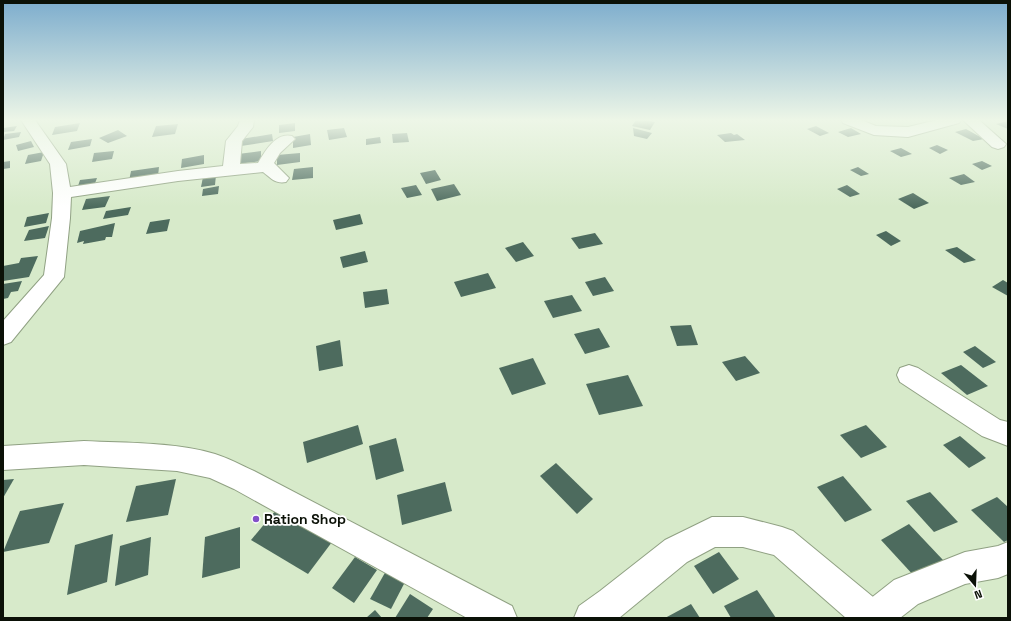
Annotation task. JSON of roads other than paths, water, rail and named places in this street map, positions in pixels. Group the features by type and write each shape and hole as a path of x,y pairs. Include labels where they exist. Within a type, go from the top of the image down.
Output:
{"street":[{"path":"3,336 54,277 62,193 58,164 48,149"},
{"path":"231,170 233,149"},
{"path":"263,167 275,149"},
{"path":"62,193 263,167 268,167 280,178"},
{"path":"909,375 991,428 1008,434"},
{"path":"3,458 84,453 177,459 214,466 244,480 500,618"},
{"path":"591,618 612,603 676,550 712,532 743,532 782,542 873,618 906,592 965,568 998,562 1008,558"}],"place":[{"name":"Ration Shop","path":"256,519"}]}
